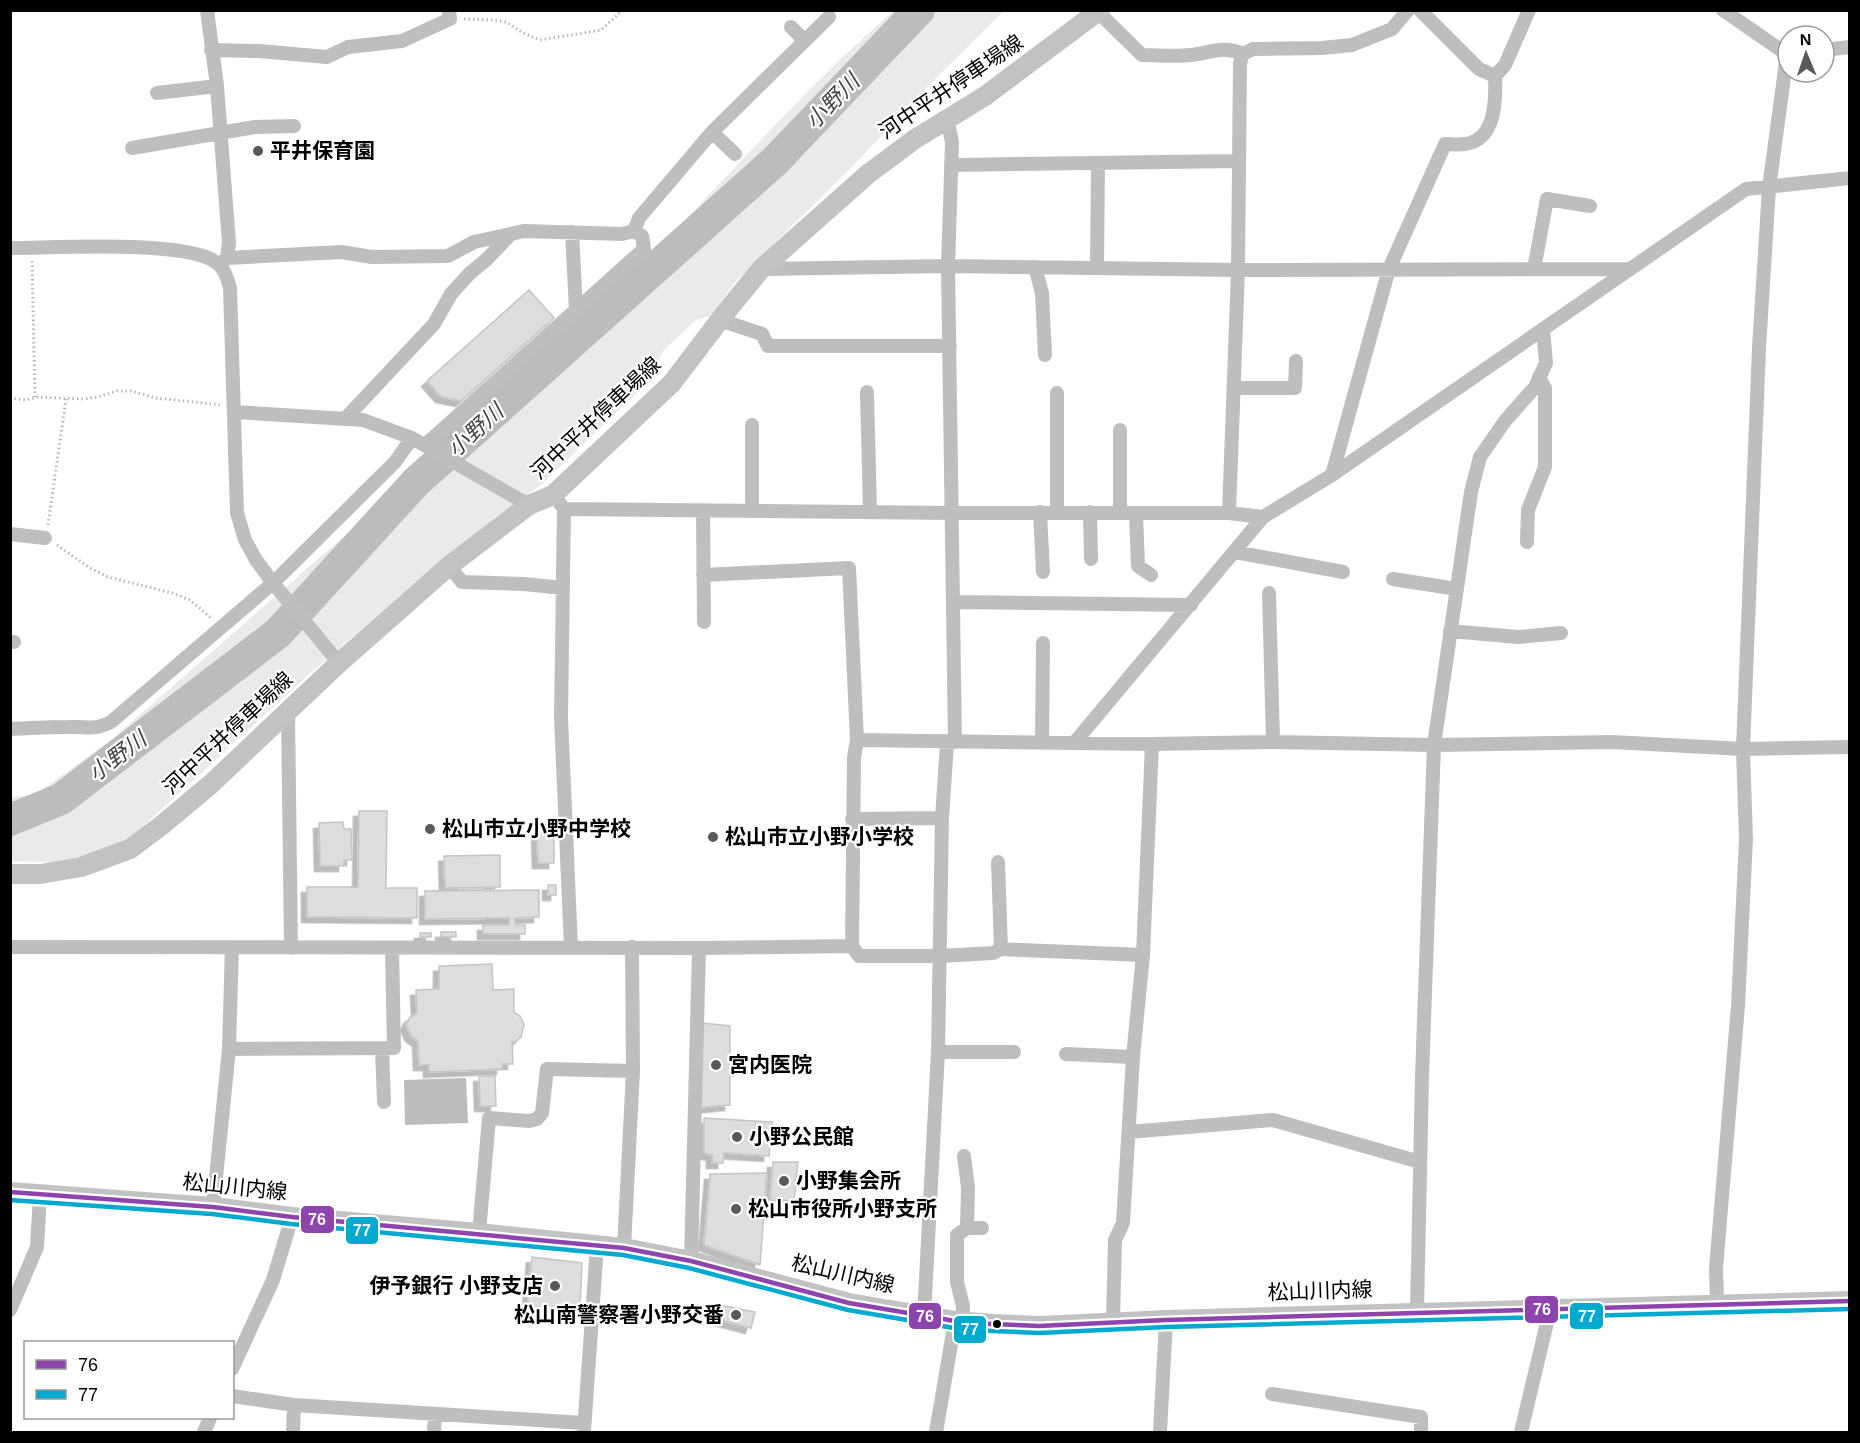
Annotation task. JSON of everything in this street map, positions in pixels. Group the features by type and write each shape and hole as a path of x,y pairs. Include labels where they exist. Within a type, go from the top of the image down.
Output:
{"main road":[{"name":"河中平井停車場線","path":"10,874 40,874 81,867 130,849 162,825 211,784 288,712 334,659 527,504 559,502 672,383 762,269 868,174 915,139 985,96 1099,11"},
{"name":"松山川内線","path":"10,1192 213,1207 292,1217 624,1248 691,1261 849,1303 959,1321 1039,1326 1417,1312 1550,1311 1717,1303 1850,1301"}],"street":[{"path":"207,10 217,86 229,243 223,261 230,288 237,513 245,540 275,585 334,659"},
{"path":"1229,513 1238,270 1240,63 1243,54 1253,49 1352,45 1392,29 1408,10"},
{"path":"1420,10 1479,69 1495,76"},
{"path":"1332,474 1389,269 1445,144 1466,144 1481,137 1493,118 1496,96 1495,76 1506,65 1529,10"},
{"path":"1723,10 1776,47"},
{"path":"1099,11 1142,55 1191,56 1210,51 1235,51 1243,54"},
{"path":"211,50 260,51 327,57 355,46 402,41 449,15"},
{"path":"634,231 639,218 712,132 829,17"},
{"path":"791,27 805,40"},
{"path":"1717,1303 1716,1268 1738,1006 1745,863 1743,748 1754,438 1769,188 1783,84"},
{"path":"157,93 217,86"},
{"path":"924,1316 938,1052 942,818 951,742 953,513 948,266 952,142 947,119"},
{"path":"132,148 255,127 294,126"},
{"path":"712,132 735,154"},
{"path":"951,165 1239,161"},
{"path":"1097,268 1098,163"},
{"path":"1075,742 1263,517 1332,474 1746,189 1850,178"},
{"path":"1534,269 1547,199 1590,206"},
{"path":"10,248 137,248 179,251 223,261 341,252 372,257 448,256 474,242 524,231 622,234 634,231 642,236 644,249 428,447"},
{"path":"572,232 576,310"},
{"path":"345,419 434,324 451,294 511,234"},
{"path":"762,269 948,266 1238,270 1630,269"},
{"path":"1035,267 1042,293 1045,355"},
{"path":"720,320 762,334 768,346 950,346"},
{"path":"1417,1312 1434,745 1471,492 1480,457 1504,421 1535,387 1546,363 1543,329"},
{"path":"1234,388 1295,388 1296,361"},
{"path":"1527,542 1528,510 1545,467 1545,388 1539,377"},
{"path":"867,392 870,512"},
{"path":"1057,393 1057,512"},
{"path":"234,410 363,420 412,438 527,504"},
{"path":"752,425 752,511"},
{"path":"1120,430 1120,512"},
{"path":"10,729 74,727 88,729 101,727 111,722 275,585 395,462 412,438"},
{"path":"571,948 561,717 563,588 559,502 703,510 1229,513 1263,517"},
{"path":"703,510 704,622"},
{"path":"1040,512 1043,572"},
{"path":"1090,512 1091,559"},
{"path":"1136,513 1138,566 1151,574"},
{"path":"10,534 45,538"},
{"path":"1235,552 1342,572"},
{"path":"449,566 462,582 563,588"},
{"path":"703,575 849,568 857,741 854,758 852,819 852,946 859,956 940,956 993,953 1001,949 1143,955"},
{"path":"1393,579 1456,589"},
{"path":"1269,593 1273,742"},
{"path":"953,602 1191,605"},
{"path":"1450,631 1518,637 1562,633"},
{"path":"1042,643 1042,742"},
{"path":"288,712 291,948"},
{"path":"857,741 1152,744 1273,742 1434,745 1612,742 1743,748 1850,747"},
{"path":"1113,1322 1115,1240 1123,1223 1133,1057 1143,955 1152,744"},
{"path":"852,819 942,818"},
{"path":"998,862 1001,949"},
{"path":"10,947 699,948 852,946"},
{"path":"213,1207 229,1049 232,947"},
{"path":"624,1248 633,1071 633,947"},
{"path":"229,1049 394,1048 392,948"},
{"path":"691,1261 699,948"},
{"path":"382,1049 384,1102"},
{"path":"938,1052 1014,1052"},
{"path":"1066,1054 1133,1057"},
{"path":"479,1233 489,1118 529,1121 537,1119 542,1113 546,1069 633,1071"},
{"path":"1130,1132 1273,1120 1420,1162"},
{"path":"964,1156 968,1188 967,1228"},
{"path":"10,1310 37,1247 40,1195"},
{"path":"234,1365 273,1280 292,1217"},
{"path":"936,1432 963,1306 957,1282 957,1235 967,1228 982,1228"},
{"path":"234,1396 294,1405 435,1414 584,1428 597,1245"},
{"path":"1521,1432 1550,1311"},
{"path":"1160,1432 1166,1320"},
{"path":"1272,1394 1421,1417 1420,1432"},
{"path":"293,1432 294,1405"},
{"path":"434,1432 435,1414"}],"path":[{"path":"449,15 506,22 540,40 558,39 602,30 623,10"},
{"path":"32,248 35,397"},
{"path":"10,398 25,400 35,397 66,399 98,397 117,390 234,410"},
{"path":"66,399 45,538 90,568 108,577 151,587 190,600 222,627"}],"shaded area":[{"path":"893,11 1004,11 928,86 852,167 738,279 710,316 696,320 664,350 644,386 542,484 412,585 313,671 129,839 101,852 56,862 11,861 11,797 35,795 111,740 431,460 539,359 665,251 700,204 836,63"},
{"path":"466,1078 468,1123 405,1125 404,1080"}],"building":[{"path":"529,290 554,318 461,401 441,397 427,381"},
{"path":"359,811 387,811 386,888 417,888 417,918 307,917 307,887 358,887"},
{"path":"343,822 344,829 351,829 352,860 344,860 344,866 320,866 319,823"},
{"path":"554,832 554,863 538,863 537,833"},
{"path":"500,855 500,887 445,888 444,856"},
{"path":"548,885 556,885 556,895 548,895"},
{"path":"539,890 539,917 515,918 515,925 525,925 525,934 483,934 483,925 509,925 509,918 425,919 425,891"},
{"path":"441,932 456,932 456,937 441,937"},
{"path":"420,933 431,933 431,937 420,937"},
{"path":"492,964 493,990 514,989 514,1012 520,1016 524,1024 521,1037 512,1042 513,1064 502,1064 502,1069 429,1072 429,1065 419,1065 418,1041 411,1036 406,1025 410,1017 417,1013 416,990 439,989 439,966"},
{"name":"宮内医院","path":"703,1023 730,1026 730,1105 699,1108"},
{"path":"479,1076 495,1076 496,1106 480,1106"},
{"name":"小野公民館","path":"704,1118 772,1122 769,1156 724,1153 723,1163 712,1163 712,1155 704,1153"},
{"name":"小野集会所","path":"773,1162 798,1162 794,1201 770,1200"},
{"name":"松山市役所小野支所","path":"767,1173 760,1265 704,1245 710,1174"},
{"name":"伊予銀行 小野支店","path":"532,1257 582,1263 580,1309 527,1309"},
{"name":"松山南警察署小野交番","path":"720,1305 755,1312 751,1328 716,1319"}],"waterway":[{"name":"小野川","path":"10,820 61,799 278,633 416,482 775,161 919,10"}],"transit line":[{"name":"76","path":"10,1192 213,1207 292,1217 624,1248 691,1261 849,1303 955,1321 992,1324 1039,1326 1166,1320 1850,1301"},
{"name":"77","path":"10,1200 212,1214 291,1224 623,1255 689,1268 848,1310 954,1328 992,1331 1039,1333 1166,1327 1850,1309"}],"place":[{"name":"平井保育園","path":"258,151"},
{"name":"松山市立小野中学校","path":"430,829"},
{"name":"松山市立小野小学校","path":"713,837"},
{"name":"宮内医院","path":"716,1065"},
{"name":"小野公民館","path":"737,1137"},
{"name":"小野集会所","path":"784,1181"},
{"name":"松山市役所小野支所","path":"736,1209"},
{"name":"伊予銀行 小野支店","path":"555,1286"},
{"name":"松山南警察署小野交番","path":"736,1315"}]}
